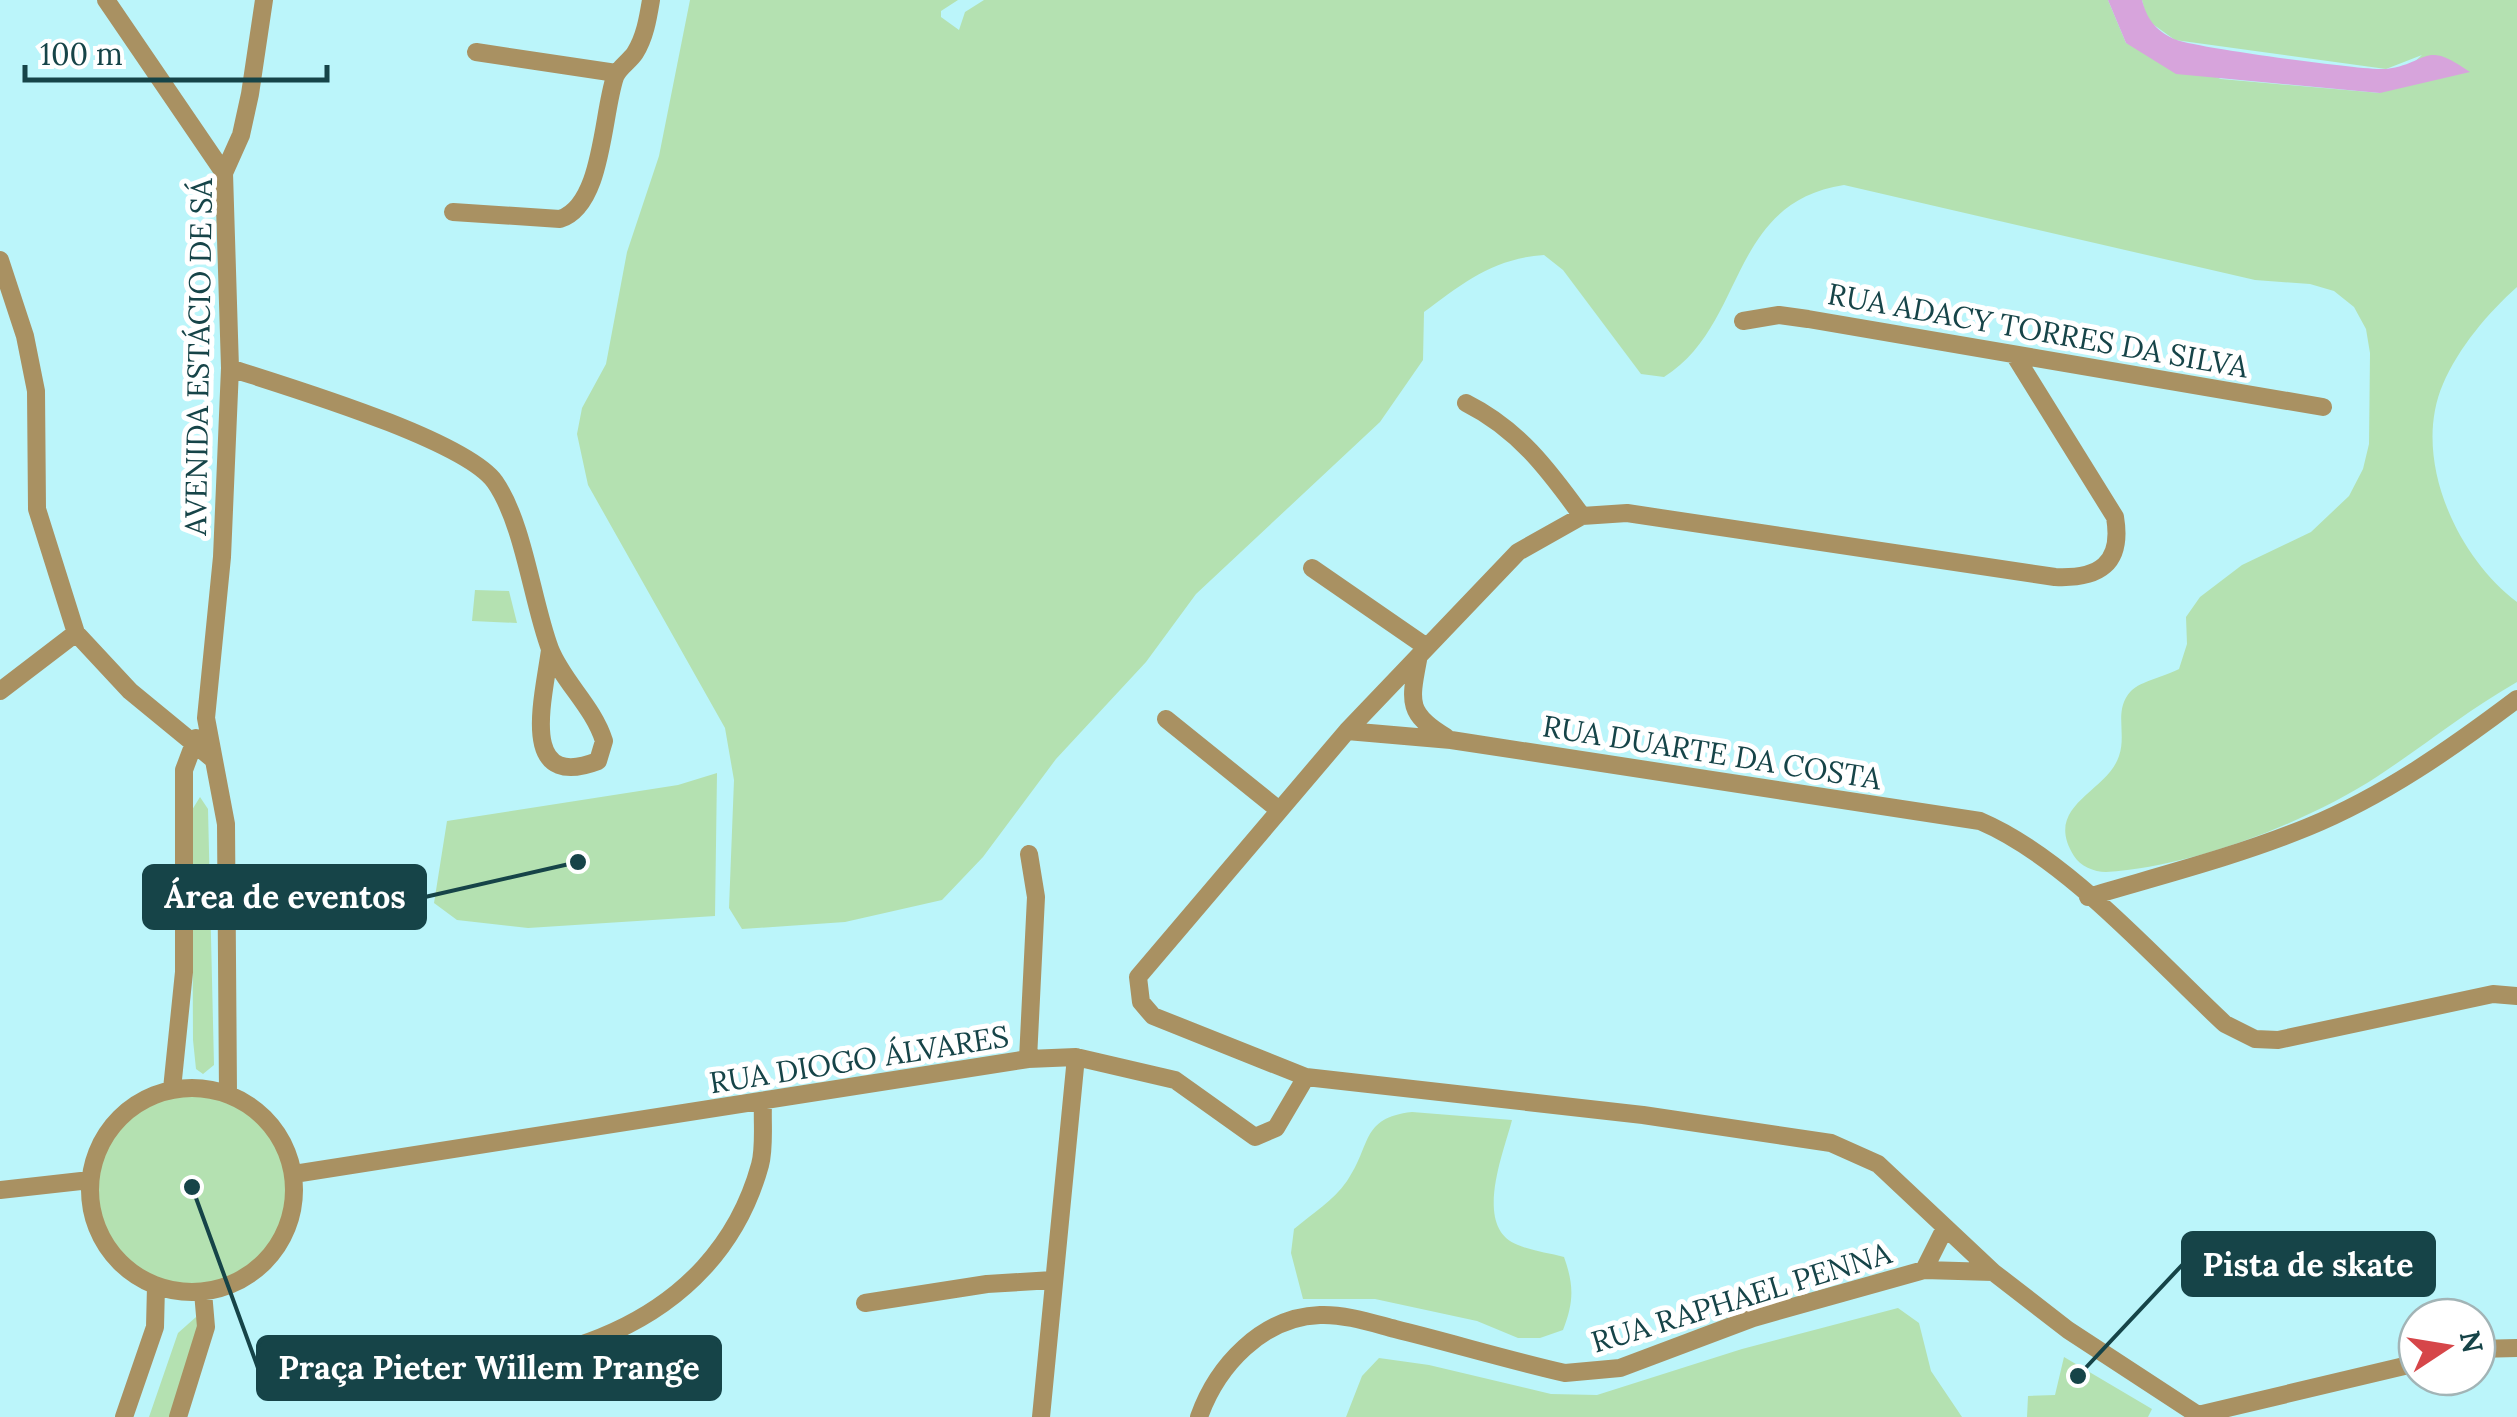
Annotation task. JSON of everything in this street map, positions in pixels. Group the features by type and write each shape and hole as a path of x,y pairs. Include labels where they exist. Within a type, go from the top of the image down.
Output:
{"street":[{"path":"106,0 224,173"},
{"name":"AVENIDA ESTÁCIO DE SÁ","path":"228,1093 226,824 206,718 222,557 230,368 224,173 247,108 264,0"},
{"path":"453,212 560,219 574,214 582,204 600,149 616,73 635,54 647,26 651,0"},
{"path":"476,52 616,73"},
{"path":"0,260 22,323 36,390 37,509 76,633 192,746 214,760"},
{"name":"RUA ADACY TORRES DA SILVA","path":"1743,321 1779,315 2324,406"},
{"path":"2015,356 2115,517 2118,539 2112,557 2100,570 2080,578 1643,515 1582,516 1518,552 1347,731 1148,962 1138,977 1141,1002 1154,1016 1306,1077 1643,1114 1831,1143 1878,1164 1993,1272 2068,1330 2198,1416 2397,1368"},
{"path":"230,368 410,434 479,466 494,482 507,507 550,650 604,741 598,760 580,768 562,770 550,764 543,747 550,650"},
{"path":"1466,403 1499,420 1521,438 1582,516"},
{"path":"1312,568 1421,653"},
{"path":"0,691 76,633"},
{"path":"1421,653 1412,696 1416,714 1451,740"},
{"path":"2088,897 2238,853 2310,826 2445,753 2517,699"},
{"name":"AVENIDA ESTÁCIO DE SÁ","path":"172,1090 184,972 184,770 206,718"},
{"path":"1166,719 1279,810"},
{"name":"RUA DUARTE DA COSTA","path":"1347,731 1451,740 1980,821 2013,835 2088,897 2225,1024 2256,1038 2278,1040 2494,994 2517,996"},
{"path":"1028,1059 1036,897 1029,854"},
{"path":"1041,1417 1076,1057 1175,1080 1254,1137 1276,1128 1306,1077"},
{"name":"RUA DIOGO ÁLVARES","path":"294,1174 764,1104 1028,1059 1076,1057"},
{"path":"188,1086 228,1093 268,1119 284,1145 294,1174 292,1213 273,1254 240,1281 203,1292 156,1286 121,1264 103,1240 92,1214 90,1180 104,1136 136,1103 172,1090 188,1086"},
{"path":"387,1364 443,1370 546,1356 658,1312 708,1264 736,1220 760,1164 764,1104"},
{"path":"0,1190 90,1180"},
{"path":"1924,1270 1945,1228"},
{"name":"RUA RAPHAEL PENNA","path":"1199,1417 1207,1393 1231,1358 1284,1324 1319,1315 1360,1320 1565,1373 1594,1373 1769,1313 1924,1270 1993,1272"},
{"path":"864,1303 986,1284 1054,1280"},
{"path":"124,1417 155,1327 156,1286"},
{"path":"178,1417 206,1326 203,1292"}],"green space":[{"path":"690,0 958,0 941,11 941,17 959,30 965,12 984,0 2108,0 2126,43 2221,79 2380,93 2422,55 2386,69 2175,40 2147,20 2142,0 2517,0 2517,287 2475,331 2450,370 2435,413 2433,443 2437,474 2459,533 2495,583 2517,602 2517,682 2378,776 2283,826 2175,862 2101,872 2080,863 2066,839 2066,824 2071,812 2112,769 2119,756 2121,714 2131,691 2179,669 2187,644 2186,617 2200,597 2242,565 2311,532 2349,496 2363,469 2369,444 2370,353 2366,329 2354,307 2334,291 2310,284 2255,280 1844,185 1806,196 1778,215 1741,268 1711,328 1691,355 1664,377 1641,374 1563,270 1544,255 1494,267 1452,291 1424,312 1423,360 1380,422 1196,594 1146,662 1056,759 983,857 942,900 845,922 742,929 729,908 734,780 725,728 588,485 577,434 582,408 606,364 627,252 659,156"},
{"path":"475,590 509,591 517,623 472,621"},
{"path":"717,773 715,916 528,928 457,920 434,903 447,821 678,785"},
{"path":"200,797 208,809 214,1065 203,1074 196,1069 193,1040 192,810"},
{"path":"188,1086 232,1096 264,1118 285,1148 294,1183 291,1218 275,1250 246,1276 204,1292 205,1298 155,1285 119,1260 104,1240 91,1191 102,1141 116,1120 143,1100"},
{"path":"1412,1112 1512,1120 1495,1188 1497,1223 1504,1236 1518,1245 1564,1257 1571,1294 1563,1330 1540,1338 1518,1338 1477,1321 1375,1299 1303,1299 1291,1253 1294,1229 1341,1188 1375,1127 1395,1115"},
{"path":"1898,1308 1919,1323 1931,1371 1962,1417 1346,1417 1362,1376 1379,1358 1429,1365 1551,1394 1597,1395 1742,1349"},
{"path":"196,1317 199,1321 171,1417 149,1417 178,1333"},
{"path":"2064,1357 2152,1409 2148,1417 2027,1417 2028,1396 2055,1395"}],"shaded area":[{"path":"2108,0 2142,0 2157,28 2187,43 2372,69 2400,66 2434,55 2470,72 2380,93 2176,74 2126,43"}],"place":[{"name":"Área de eventos","path":"578,862"},
{"name":"Praça Pieter Willem Prange","path":"192,1187"},
{"name":"Pista de skate","path":"2078,1376"}]}
